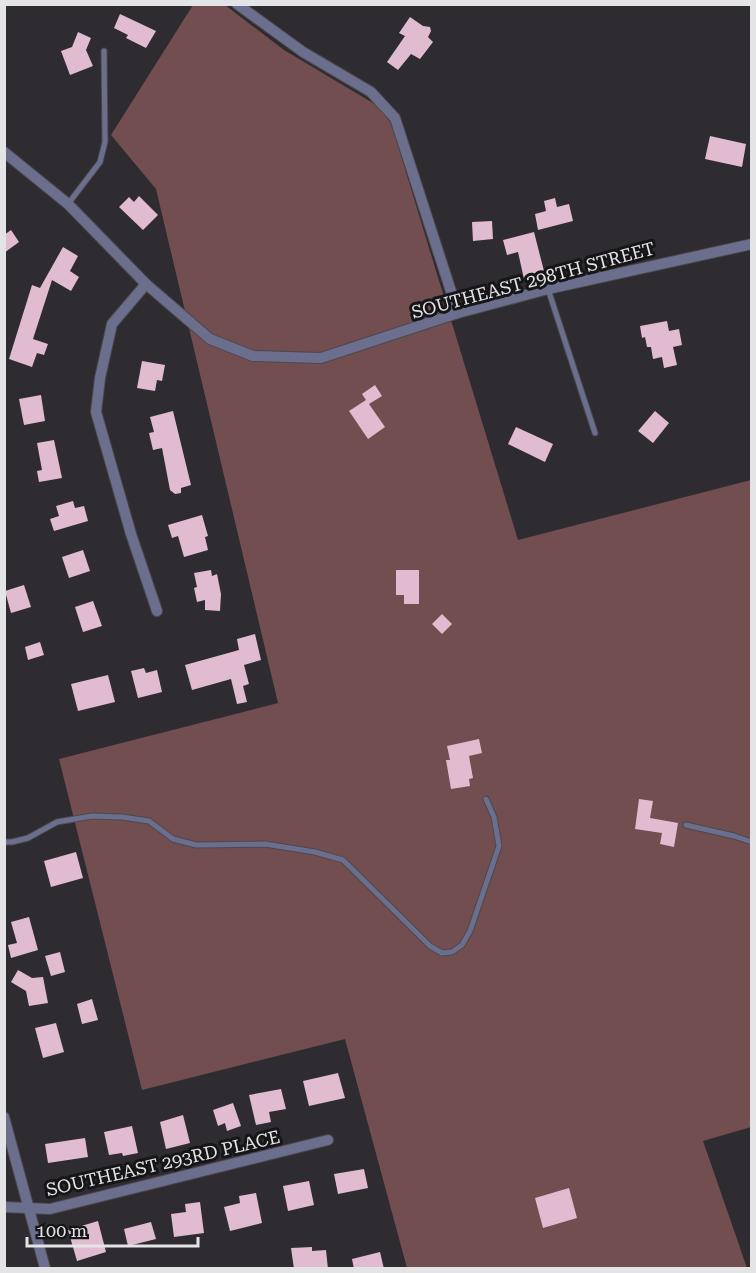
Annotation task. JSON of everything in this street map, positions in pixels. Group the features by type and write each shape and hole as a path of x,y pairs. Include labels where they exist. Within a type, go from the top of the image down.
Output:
{"street":[{"path":"237,4 303,52 371,92 395,118 458,314"},
{"name":"SOUTHEAST 298TH STREET","path":"4,152 68,204 146,284 210,339 253,356 321,358 458,314 548,290 752,244"},
{"path":"146,284 112,324 100,378 96,412 131,534 157,611"},
{"path":"4,1117 45,1269"},
{"name":"SOUTHEAST 293RD PLACE","path":"4,1207 50,1209 328,1140"}],"lane":[{"path":"68,204 100,162 105,142 104,51"},
{"path":"548,290 595,433"},
{"path":"4,842 28,838 57,822 92,816 149,821 173,839 196,845 265,844 315,852 343,861 430,946 442,953 452,952 462,945 470,931 499,846 494,817 486,799"},
{"path":"686,825 752,842"}],"shaded area":[{"path":"193,5 225,5 284,50 378,106 391,123 518,540 751,480 751,1127 703,1141 747,1268 407,1268 345,1039 142,1090 59,759 278,703 156,189 111,135"}],"building":[{"path":"120,14 156,31 146,48 126,38 128,35 114,28"},
{"path":"410,17 423,26 430,27 428,37 433,42 420,59 411,54 398,70 387,62 405,36 399,33"},
{"path":"78,32 91,38 86,50 93,66 70,75 61,51 72,47"},
{"path":"710,136 746,144 742,167 705,159"},
{"path":"139,196 158,215 143,230 119,207 129,197 134,202"},
{"path":"555,198 557,207 569,204 573,221 538,230 535,214 546,211 544,201"},
{"path":"492,221 493,239 473,241 472,222"},
{"path":"11,230 19,242 4,253 4,235"},
{"path":"534,232 545,275 524,279 518,252 507,255 503,240"},
{"path":"63,247 78,256 70,271 79,277 71,291 52,280 33,339 48,344 44,355 37,353 32,367 9,359 32,285 40,288"},
{"path":"667,321 669,331 679,329 682,345 673,347 677,365 664,368 662,357 653,359 651,347 647,347 645,337 642,338 640,326"},
{"path":"142,361 165,365 162,381 157,380 155,391 137,388"},
{"path":"375,385 382,396 369,404 385,427 368,439 349,411 366,400 362,394"},
{"path":"41,395 45,421 24,425 19,399"},
{"path":"173,411 191,485 181,488 181,493 175,494 170,490 162,448 153,450 149,433 154,432 150,417"},
{"path":"655,411 669,423 653,443 638,431"},
{"path":"516,427 553,444 545,462 508,444"},
{"path":"54,440 62,478 39,482 37,471 42,470 37,443"},
{"path":"73,501 75,508 84,506 88,521 54,531 50,519 59,516 56,506"},
{"path":"202,515 208,536 205,537 208,550 184,557 178,536 172,538 168,525"},
{"path":"83,550 90,571 69,578 62,557"},
{"path":"211,570 212,576 217,574 221,594 220,611 205,610 205,600 197,602 194,573"},
{"path":"396,570 419,570 419,604 404,604 404,595 396,595"},
{"path":"24,585 31,607 11,613 5,591"},
{"path":"93,601 102,626 83,632 75,607"},
{"path":"442,614 452,624 442,634 432,624"},
{"path":"255,634 261,660 244,665 249,684 243,686 247,702 237,704 231,679 192,690 185,665 239,650 237,639"},
{"path":"40,642 44,655 28,660 25,647"},
{"path":"144,668 146,673 157,670 162,692 138,698 131,671"},
{"path":"108,675 115,702 78,711 71,684"},
{"path":"479,739 482,753 469,756 473,778 469,779 470,786 451,789 446,760 450,760 447,746"},
{"path":"639,799 653,801 650,818 678,823 674,847 660,844 662,833 635,829"},
{"path":"76,852 83,878 51,887 44,861"},
{"path":"29,917 38,950 11,958 8,945 17,943 11,922"},
{"path":"60,952 65,972 51,976 45,956"},
{"path":"18,970 32,978 43,977 48,1003 29,1006 26,991 11,982"},
{"path":"92,999 98,1020 82,1024 77,1004"},
{"path":"56,1023 64,1052 43,1058 35,1028"},
{"path":"338,1073 345,1098 309,1106 303,1081"},
{"path":"281,1089 286,1109 269,1112 271,1122 256,1125 249,1095"},
{"path":"233,1103 241,1126 227,1131 225,1123 218,1126 213,1110"},
{"path":"183,1115 190,1143 166,1149 160,1122"},
{"path":"132,1126 138,1153 123,1156 122,1153 109,1155 104,1132"},
{"path":"85,1138 88,1157 48,1163 45,1144"},
{"path":"364,1169 368,1188 338,1194 334,1174"},
{"path":"309,1181 314,1205 288,1211 283,1186"},
{"path":"569,1188 577,1218 543,1228 535,1198"},
{"path":"256,1193 262,1223 230,1231 224,1207 240,1203 239,1196"},
{"path":"200,1202 204,1233 174,1237 171,1214 186,1212 185,1204"},
{"path":"98,1221 106,1252 77,1261 68,1230"},
{"path":"151,1222 156,1239 128,1246 124,1229"},
{"path":"312,1247 312,1251 326,1250 328,1269 294,1269 291,1248"},
{"path":"380,1252 384,1269 354,1269 352,1259"}]}
